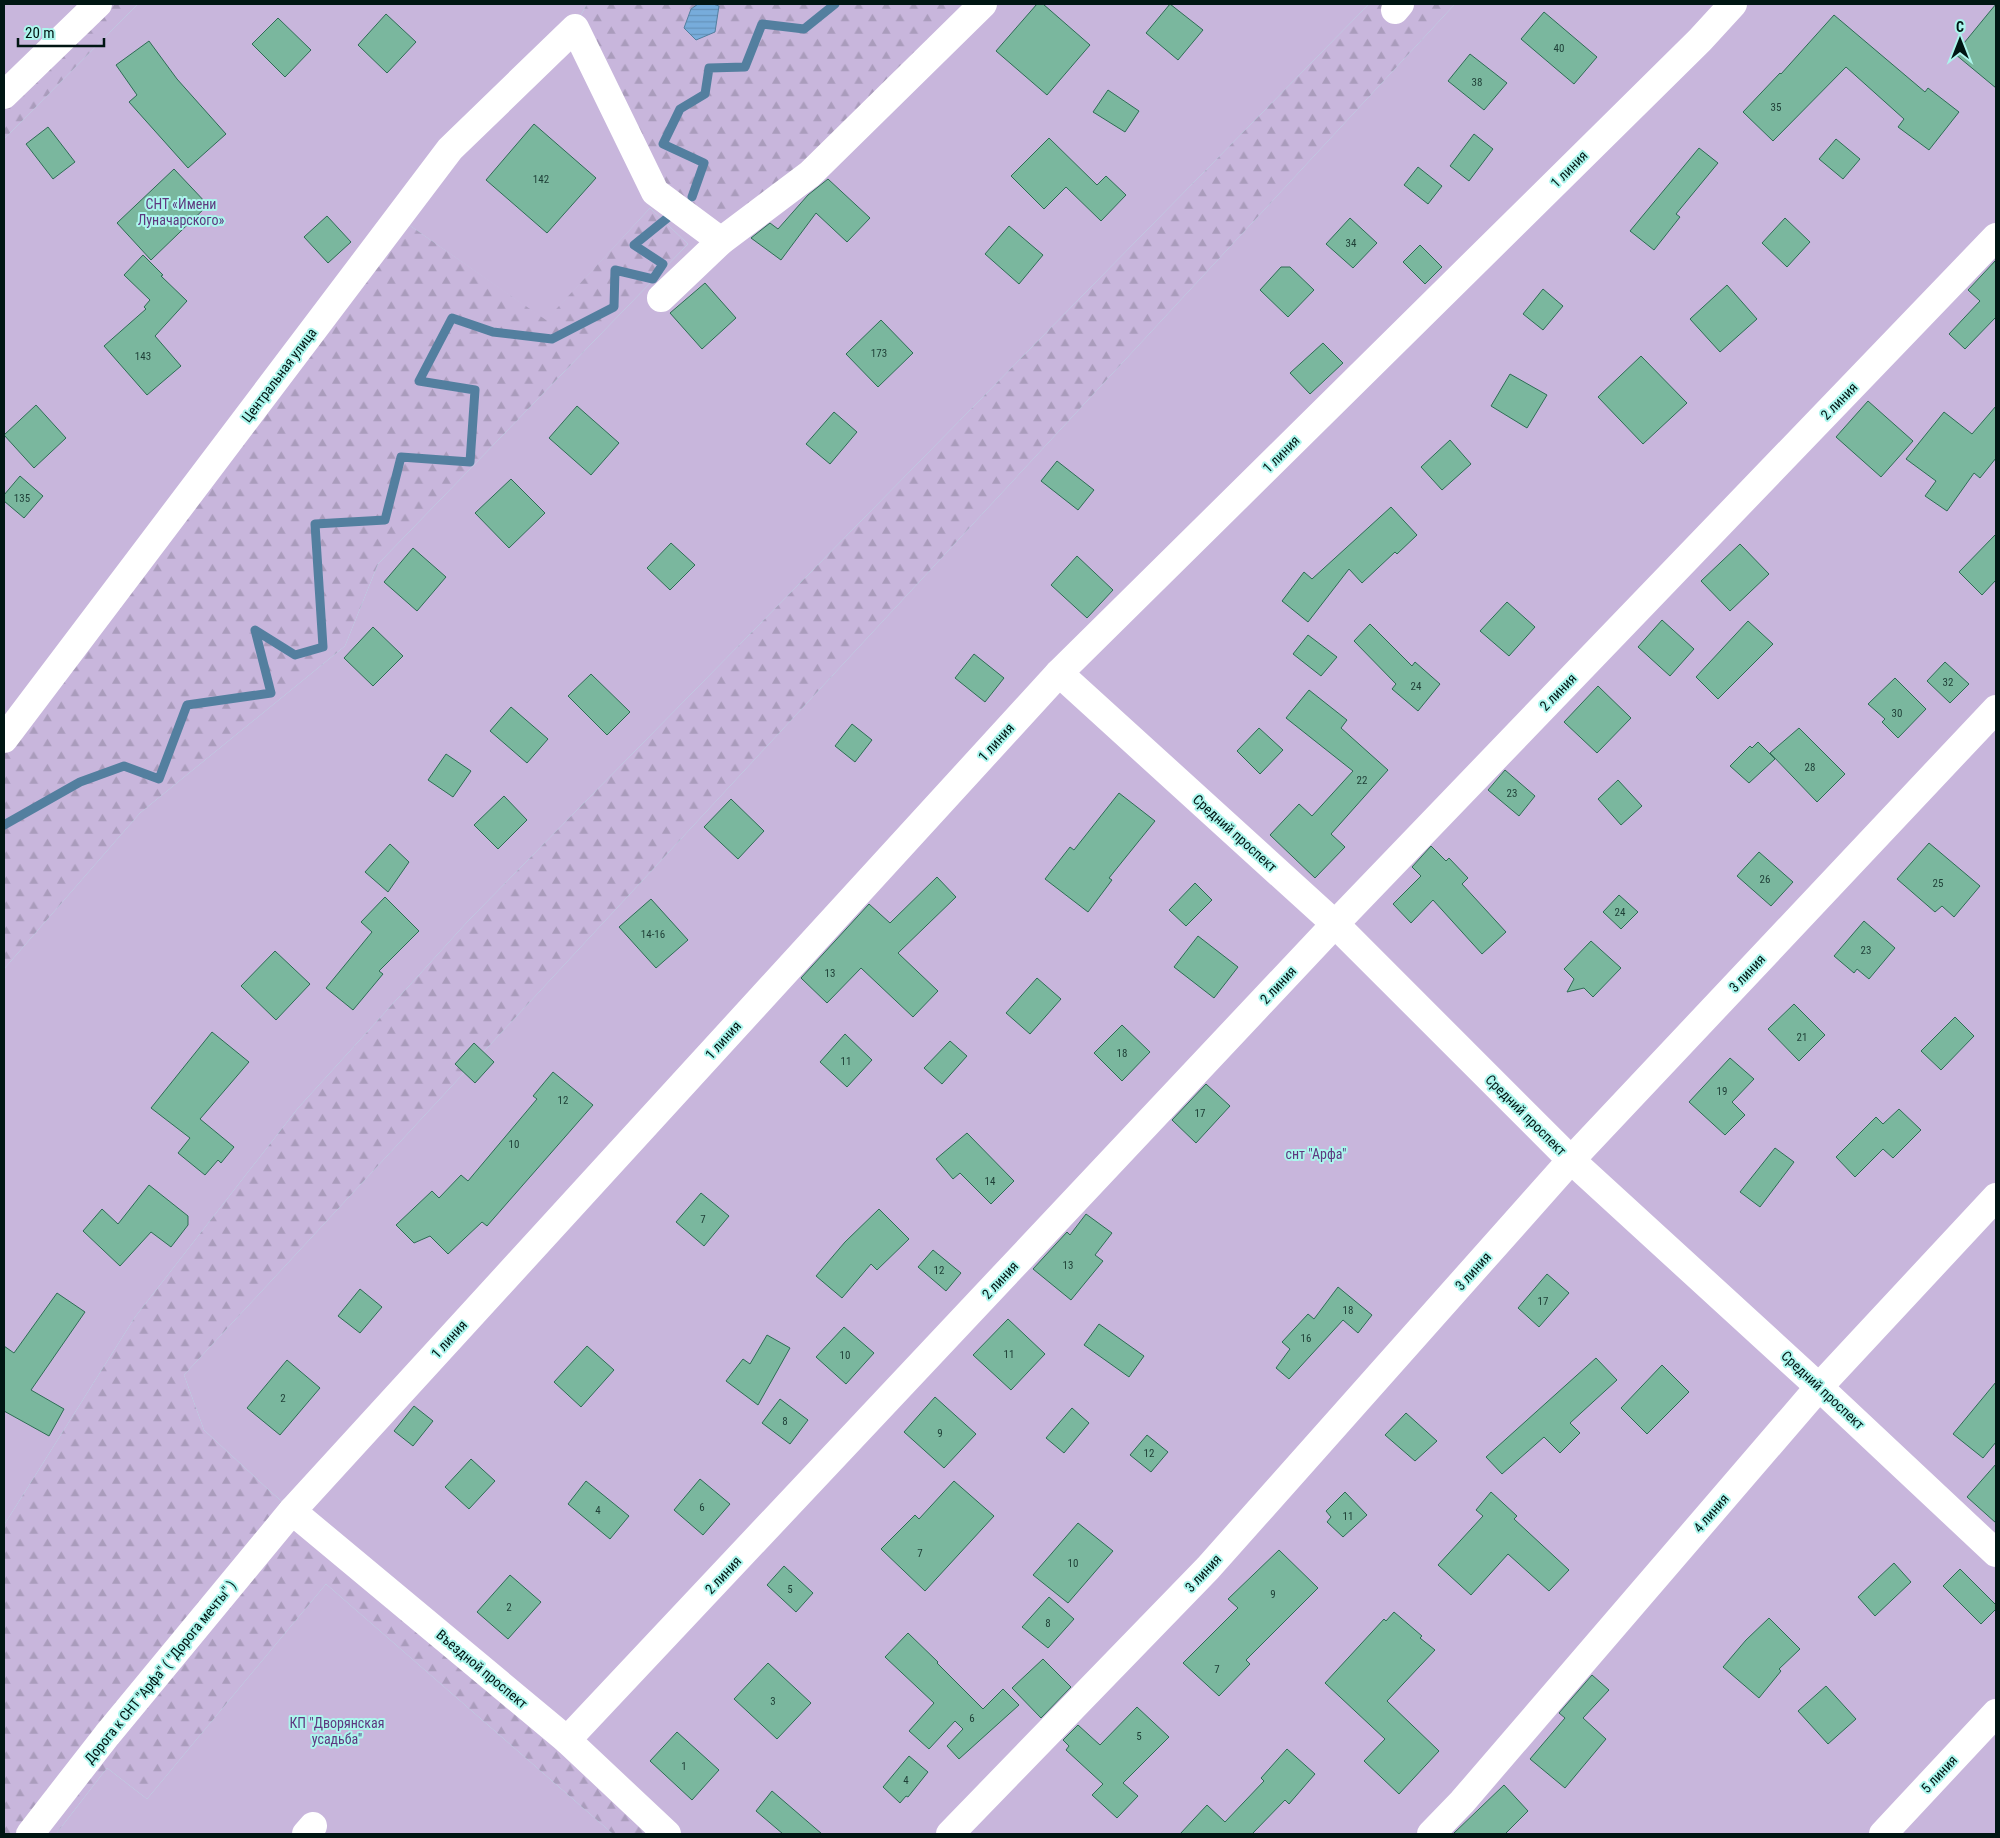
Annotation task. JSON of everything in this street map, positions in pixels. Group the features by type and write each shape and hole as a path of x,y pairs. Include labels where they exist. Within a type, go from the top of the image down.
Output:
{"street":[{"path":"4,95 98,4"},
{"path":"661,298 721,241 810,174 984,4"},
{"name":"1 линия","path":"292,1511 1059,673 1700,40 1733,4"},
{"name":"Центральная улица","path":"4,739 450,150 575,28 655,192 721,241"},
{"name":"2 линия","path":"567,1740 1335,924 1996,237"},
{"name":"Средний проспект","path":"1059,673 1335,924 1571,1160 1819,1387 1996,1553"},
{"name":"3 линия","path":"950,1834 1208,1568 1571,1160 1996,709"},
{"name":"4 линия","path":"1431,1834 1462,1802 1819,1387 1996,1197"},
{"name":"Въездной проспект","path":"292,1511 567,1740 667,1834"},
{"name":"Дорога к СНТ \"Арфа\" ( \"Дорога мечты\" )","path":"30,1834 107,1734 292,1511"},
{"name":"5 линия","path":"1883,1834 1996,1713"}],"green space":[{"path":"4,4 98,4 4,96"},
{"path":"98,4 138,4 4,139 4,96"},
{"name":"СНТ «Имени Луначарского»","path":"138,4 587,4 572,31 983,4 1369,4 468,921 298,1108 135,1317 4,1525 4,969 140,813 345,646 378,564 688,244 650,208 546,321 399,218 4,739 4,139"},
{"path":"587,4 698,4 691,9 719,6 713,4 983,4 810,174 715,237 655,192 572,31"},
{"path":"1369,4 1455,4 184,1375 204,1430 271,1492 668,1834 613,1834 326,1584 147,1799 107,1768 56,1834 4,1834 4,1525 135,1317 298,1108 468,921"},
{"name":"снт \"Арфа\"","path":"1455,4 1996,4 1996,1834 668,1834 271,1492 204,1430 184,1375"},
{"path":"650,208 688,244 378,564 345,646 140,813 4,969 4,739 399,218 546,320"},
{"name":"КП \"Дворянская усадьба\"","path":"326,1584 613,1834 56,1834 107,1768 147,1799"}],"water":[{"path":"698,4 719,6 715,32 696,40 684,28 691,9"}],"building":[{"path":"1037,4 1043,4 1090,45 1047,95 996,51"},
{"path":"1170,4 1203,30 1178,60 1146,33"},
{"path":"1996,4 1996,88 1955,54"},
{"path":"1544,12 1597,57 1574,84 1521,39"},
{"path":"386,14 416,42 387,73 358,45"},
{"path":"1834,15 1925,92 1928,88 1959,112 1929,150 1898,127 1904,119 1846,67 1773,141 1743,112 1781,74"},
{"path":"278,18 311,50 285,77 252,44"},
{"path":"149,41 177,79 226,134 188,168 129,102 137,95 116,65"},
{"path":"1470,54 1507,83 1484,110 1448,81"},
{"path":"1108,90 1139,111 1125,132 1093,112"},
{"path":"534,124 596,178 547,233 486,180"},
{"path":"48,127 75,162 53,179 26,144"},
{"path":"1474,134 1493,149 1469,181 1450,166"},
{"path":"1049,138 1097,185 1106,176 1126,195 1101,221 1066,187 1044,209 1011,176"},
{"path":"1836,139 1860,159 1843,179 1819,159"},
{"path":"1699,148 1718,163 1676,214 1680,217 1654,250 1630,231"},
{"path":"1418,167 1442,186 1428,204 1404,185"},
{"path":"174,169 208,205 151,260 117,223"},
{"path":"828,179 870,218 847,242 816,213 781,260 751,238 770,223 778,229 808,195"},
{"path":"327,216 351,242 328,263 304,237"},
{"path":"1350,218 1377,243 1353,268 1326,244"},
{"path":"1785,218 1810,242 1787,267 1762,243"},
{"path":"1009,226 1043,255 1019,284 985,254"},
{"path":"1420,245 1442,267 1425,284 1403,262"},
{"path":"143,255 163,275 161,276 187,301 155,336 181,366 147,395 104,346 146,309 144,307 150,300 124,275"},
{"path":"1996,260 1996,317 1965,349 1949,334 1980,301 1968,290"},
{"path":"1281,267 1290,267 1314,290 1288,317 1260,290"},
{"path":"705,283 736,318 702,349 670,313"},
{"path":"1727,285 1757,319 1720,352 1690,319"},
{"path":"1543,289 1563,306 1543,330 1523,314"},
{"path":"881,320 913,353 878,387 846,354"},
{"path":"1323,343 1343,363 1310,394 1290,373"},
{"path":"1641,356 1687,403 1643,444 1598,397"},
{"path":"1510,374 1547,395 1527,428 1491,406"},
{"path":"1868,401 1913,441 1881,477 1836,437"},
{"path":"36,405 66,438 34,468 4,435"},
{"path":"577,406 619,443 591,475 549,438"},
{"path":"1996,406 1996,458 1980,478 1974,473 1947,511 1925,496 1936,481 1906,459 1944,412 1972,434"},
{"path":"834,412 857,432 830,464 806,444"},
{"path":"1450,440 1471,464 1442,490 1421,467"},
{"path":"1057,461 1094,490 1078,510 1041,481"},
{"path":"20,476 43,496 24,518 4,501 4,495"},
{"path":"511,479 545,513 509,548 475,513"},
{"path":"1391,507 1417,535 1397,554 1395,552 1362,583 1349,569 1308,622 1282,601 1304,572 1312,579"},
{"path":"1996,534 1996,580 1982,595 1959,572"},
{"path":"671,543 695,565 670,590 647,568"},
{"path":"1740,544 1769,574 1730,611 1701,581"},
{"path":"413,548 446,577 417,611 384,582"},
{"path":"1077,556 1113,590 1087,618 1051,585"},
{"path":"1507,602 1535,627 1509,656 1480,631"},
{"path":"1662,620 1694,649 1670,676 1638,647"},
{"path":"1748,621 1773,644 1718,699 1696,677"},
{"path":"1370,624 1412,666 1415,662 1440,684 1418,711 1392,689 1396,684 1354,641"},
{"path":"373,627 403,656 373,686 344,658"},
{"path":"1308,635 1337,657 1321,676 1293,654"},
{"path":"974,654 1004,678 985,702 955,678"},
{"path":"1945,662 1969,684 1950,703 1927,681"},
{"path":"591,674 630,712 607,735 568,696"},
{"path":"1895,678 1926,709 1898,738 1882,722 1885,719 1868,704"},
{"path":"1598,686 1631,718 1597,753 1564,722"},
{"path":"1309,690 1347,720 1341,728 1388,770 1331,834 1345,847 1315,878 1270,835 1299,804 1312,816 1353,771 1286,718"},
{"path":"511,707 548,739 527,763 490,731"},
{"path":"852,724 872,740 855,762 835,746"},
{"path":"1259,728 1283,750 1260,774 1237,751"},
{"path":"1799,728 1845,774 1817,802 1770,753"},
{"path":"1758,742 1775,759 1749,783 1730,766 1750,746 1752,748"},
{"path":"446,754 471,771 453,797 428,780"},
{"path":"1505,770 1535,796 1519,816 1488,790"},
{"path":"1618,780 1642,806 1621,825 1598,799"},
{"path":"1119,793 1155,821 1109,878 1112,880 1088,912 1045,879 1070,847 1074,850"},
{"path":"504,796 527,820 498,849 474,825"},
{"path":"731,799 764,831 738,859 704,827"},
{"path":"1929,843 1980,886 1954,917 1942,906 1935,912 1897,879"},
{"path":"390,844 409,862 388,892 365,872"},
{"path":"1431,846 1446,861 1449,858 1468,878 1462,884 1506,932 1482,954 1433,900 1411,923 1393,904 1421,876 1412,867"},
{"path":"1759,852 1793,882 1771,906 1737,876"},
{"path":"937,877 956,897 898,953 938,991 913,1017 861,968 827,1003 801,978 869,904 890,923"},
{"path":"1195,883 1212,900 1186,926 1169,910"},
{"path":"1619,895 1638,912 1621,929 1603,912"},
{"path":"385,897 419,931 379,971 383,974 353,1010 326,988 372,932 361,922"},
{"path":"651,899 688,940 656,968 619,927"},
{"path":"1864,921 1895,948 1869,979 1857,969 1854,973 1834,956"},
{"path":"1198,936 1238,967 1214,998 1174,967"},
{"path":"1591,941 1621,968 1593,997 1584,988 1567,992 1574,979 1564,969"},
{"path":"275,951 310,984 276,1020 241,986"},
{"path":"1037,978 1061,999 1030,1034 1006,1013"},
{"path":"1794,1004 1825,1035 1799,1061 1768,1029"},
{"path":"1955,1017 1974,1036 1941,1070 1921,1051"},
{"path":"1122,1025 1150,1052 1122,1081 1094,1053"},
{"path":"212,1032 249,1062 200,1119 234,1147 221,1163 218,1160 205,1175 178,1153 190,1138 151,1108"},
{"path":"845,1034 872,1060 847,1087 820,1062"},
{"path":"950,1041 967,1056 942,1084 924,1068"},
{"path":"474,1043 494,1062 475,1083 455,1064"},
{"path":"1730,1058 1754,1079 1732,1102 1745,1115 1725,1135 1689,1102"},
{"path":"553,1072 593,1105 487,1226 482,1222 448,1254 430,1236 414,1243 396,1225 432,1191 439,1198 461,1175 468,1181 537,1099 533,1096"},
{"path":"1206,1084 1230,1106 1196,1143 1172,1120"},
{"path":"1899,1109 1921,1130 1893,1158 1883,1149 1855,1177 1836,1157 1876,1117 1883,1124"},
{"path":"967,1133 1014,1181 991,1204 960,1173 953,1179 936,1159"},
{"path":"1775,1148 1794,1162 1760,1207 1740,1192"},
{"path":"149,1185 188,1216 188,1225 171,1247 151,1232 120,1266 83,1231 102,1209 118,1224"},
{"path":"701,1193 729,1216 704,1246 676,1222"},
{"path":"879,1209 909,1239 877,1270 871,1264 842,1298 816,1276 845,1242"},
{"path":"1086,1214 1112,1233 1095,1255 1103,1261 1071,1300 1033,1269 1067,1232 1070,1235"},
{"path":"933,1250 961,1273 946,1291 918,1267"},
{"path":"1547,1274 1569,1293 1539,1327 1518,1308"},
{"path":"1338,1287 1372,1315 1358,1333 1343,1320 1289,1379 1276,1368 1290,1349 1282,1342 1308,1314 1314,1319"},
{"path":"360,1289 382,1307 360,1333 338,1316"},
{"path":"57,1293 85,1312 31,1390 64,1409 49,1436 4,1411 4,1346 14,1353"},
{"path":"1008,1319 1045,1354 1011,1390 973,1355"},
{"path":"1099,1324 1144,1356 1129,1377 1084,1345"},
{"path":"844,1327 874,1353 846,1384 816,1357"},
{"path":"767,1335 790,1348 758,1405 726,1381 743,1359 750,1364"},
{"path":"587,1346 614,1370 581,1407 554,1382"},
{"path":"1596,1358 1617,1380 1570,1423 1580,1433 1560,1453 1544,1437 1502,1474 1486,1457"},
{"path":"287,1360 320,1388 280,1435 247,1408"},
{"path":"1662,1365 1689,1392 1647,1434 1621,1408"},
{"path":"1996,1382 1996,1442 1983,1458 1953,1434"},
{"path":"935,1397 976,1434 944,1468 904,1432"},
{"path":"780,1399 808,1420 790,1444 762,1423"},
{"path":"414,1406 433,1421 413,1446 394,1431"},
{"path":"1072,1408 1089,1423 1064,1453 1046,1438"},
{"path":"1406,1413 1437,1441 1415,1461 1385,1435"},
{"path":"1147,1435 1168,1452 1151,1472 1130,1455"},
{"path":"471,1459 495,1481 469,1509 445,1487"},
{"path":"1996,1464 1996,1523 1967,1497"},
{"path":"700,1479 730,1504 703,1535 674,1510"},
{"path":"586,1481 629,1516 610,1539 568,1504"},
{"path":"954,1481 994,1516 925,1591 881,1549 915,1515 919,1519"},
{"path":"1345,1492 1367,1515 1343,1537 1327,1522 1331,1517 1326,1511"},
{"path":"1491,1492 1517,1516 1514,1519 1569,1570 1549,1591 1508,1554 1471,1595 1438,1565 1483,1516 1476,1510"},
{"path":"1078,1523 1113,1551 1068,1603 1033,1575"},
{"path":"1279,1550 1318,1588 1246,1660 1250,1664 1219,1696 1183,1663 1238,1608 1228,1599"},
{"path":"1894,1563 1911,1582 1875,1616 1858,1597"},
{"path":"784,1566 813,1593 796,1612 767,1585"},
{"path":"1960,1569 1996,1605 1996,1609 1981,1624 1943,1586"},
{"path":"510,1575 541,1602 508,1639 477,1612"},
{"path":"1049,1597 1074,1619 1048,1648 1022,1627"},
{"path":"1394,1612 1435,1650 1387,1701 1439,1751 1399,1794 1364,1761 1385,1739 1325,1683 1384,1619 1386,1621"},
{"path":"1769,1618 1800,1649 1779,1669 1781,1671 1759,1698 1723,1667 1746,1640"},
{"path":"908,1633 983,1709 1003,1689 1019,1705 959,1759 947,1746 963,1729 955,1721 929,1749 909,1731 934,1703 885,1657"},
{"path":"1043,1659 1071,1687 1041,1718 1012,1688"},
{"path":"768,1663 811,1703 777,1739 734,1699"},
{"path":"1592,1675 1609,1690 1583,1718 1606,1739 1565,1788 1530,1759 1565,1718 1559,1713"},
{"path":"1826,1686 1856,1719 1828,1744 1798,1711"},
{"path":"1137,1707 1169,1737 1123,1783 1138,1796 1117,1818 1092,1795 1103,1784 1066,1750 1069,1746 1063,1740 1078,1725 1100,1745"},
{"path":"677,1732 719,1770 692,1800 650,1761"},
{"path":"1287,1749 1315,1774 1289,1804 1285,1800 1252,1834 1180,1834 1207,1805 1225,1822 1264,1781 1261,1778"},
{"path":"909,1756 928,1772 908,1797 906,1796 900,1803 883,1787"},
{"path":"1504,1785 1528,1811 1505,1834 1453,1834"},
{"path":"772,1791 822,1834 783,1834 756,1811"}],"waterway":[{"path":"692,197 704,163 663,144 680,109 705,94 709,68 745,67 762,24 804,29 835,4"},
{"path":"4,825 80,782 124,766 159,779 187,705 271,693 255,630 295,655 323,647 315,524 385,520 401,457 470,462 475,390 419,381 452,318 493,332 552,339 614,307 615,270 653,279 663,264 634,245 671,215"}]}
